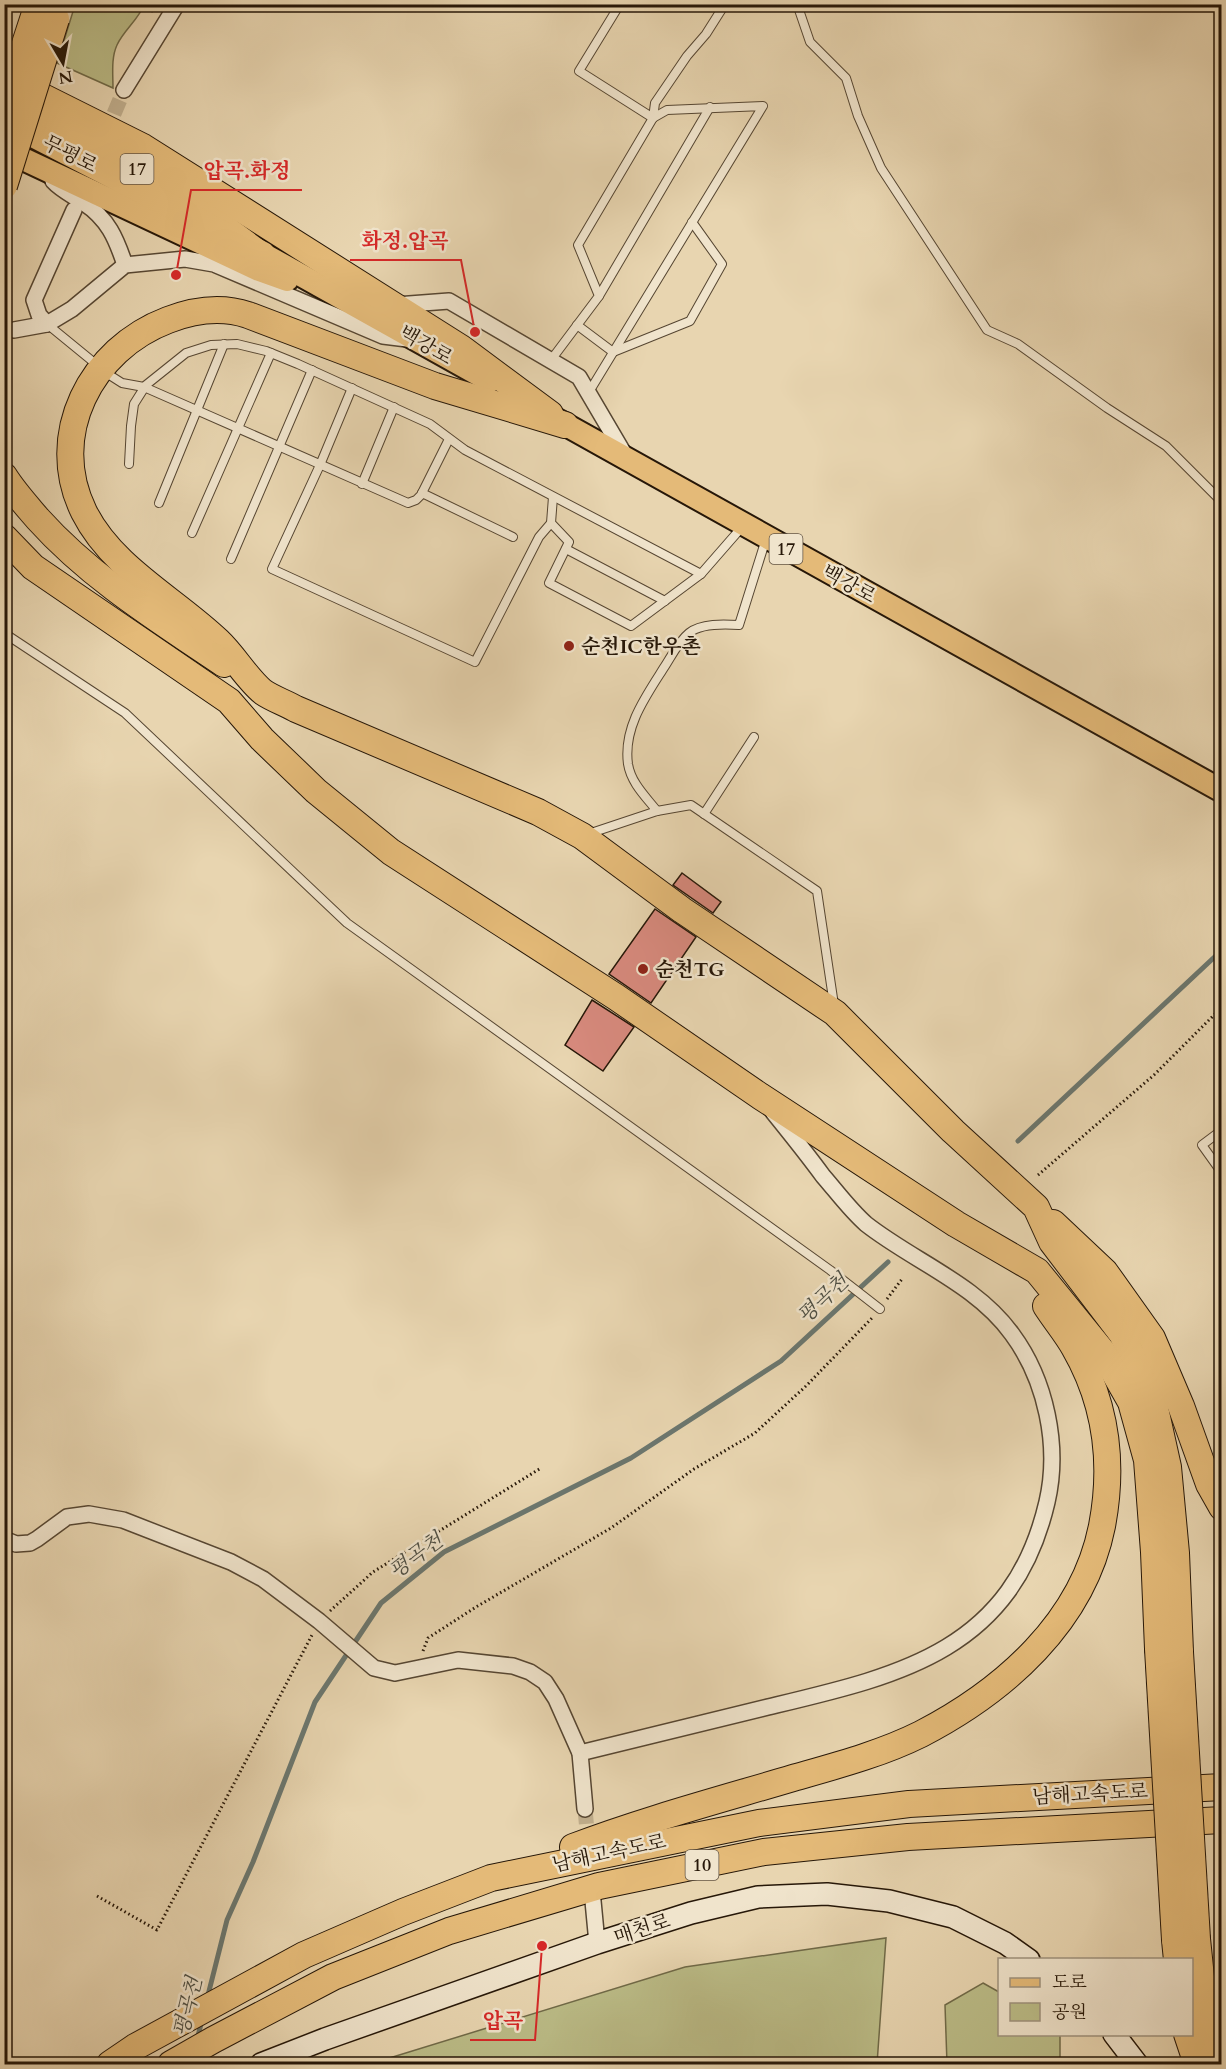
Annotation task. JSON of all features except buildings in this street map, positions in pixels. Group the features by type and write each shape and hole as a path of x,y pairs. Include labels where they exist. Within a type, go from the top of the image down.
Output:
{"highway":[{"path":"4,108 48,9"},
{"path":"4,186 48,9"},
{"path":"4,77 143,147 461,348 565,425"},
{"name":"무평로","path":"4,120 263,254"},
{"path":"263,692 218,641 116,556 94,530 77,496 70,455 71,429 81,400 92,379 106,362 135,336 180,315 219,309 235,310 435,386 565,425"},
{"path":"4,476 13,491 58,541 127,598 263,692 538,812 582,836 682,910 835,1013 953,1131 1105,1272 1152,1338 1181,1406 1209,1484 1221,1508"},
{"path":"4,537 33,567 229,701 262,739 316,790 391,852 616,997 760,1096 956,1224 1037,1271 1102,1351 1131,1402 1147,1460 1154,1552 1169,1650 1183,1946"},
{"path":"1036,1207 1052,1242 1122,1334 1153,1399 1168,1467 1176,1553 1169,1650"},
{"path":"491,1878 617,1831 867,1755 919,1735 969,1707 1010,1676 1047,1638 1078,1593 1098,1549 1107,1501 1108,1450 1098,1399 1074,1347 1043,1302 1001,1250"},
{"name":"남해고속도로","path":"110,2064 172,2026 304,1955 402,1912 491,1878 759,1822 909,1804 1221,1787"},
{"name":"남해고속도로","path":"171,2064 333,1977 364,1964 449,1931 599,1886 764,1852 908,1837 1221,1820"},
{"path":"1193,1980 1220,2064"},
{"path":"1188,2036 1197,2064"}],"main road":[{"name":"백강로","path":"4,95 178,191 263,254 1221,791"},
{"name":"백강로","path":"4,150 259,270 353,304"},
{"name":"매천로","path":"261,2064 336,2035 597,1943 691,1913 758,1897 827,1894 889,1901 953,1917 1005,1943 1028,1958"},
{"path":"1116,2036 1137,2064"}],"street":[{"path":"124,90 177,4"},
{"path":"43,168 57,185 87,205 105,222 115,235 125,264"},
{"path":"47,324 39,315 34,300 74,210"},
{"path":"14,330 47,324 72,309 125,264 184,259 214,264 383,336 422,342"},
{"path":"353,304 392,305 449,301 579,377 627,460"},
{"path":"580,1753 858,1686 920,1663 962,1638 991,1612 1014,1585 1031,1554 1040,1529 1050,1487 1051,1436 1035,1378 1026,1356 1012,1334 1000,1320 966,1291 867,1224 854,1212 760,1096"},
{"path":"4,1539 16,1544 30,1543 67,1517 89,1514 123,1520 239,1566 263,1579 324,1625 374,1668 395,1673 458,1660 513,1666 530,1672 545,1682 556,1699 580,1753 585,1809"},
{"path":"593,1901 597,1943"}],"lane":[{"path":"620,4 579,71 653,118"},
{"path":"599,296 578,245 653,118 654,103 687,56 706,34 725,4"},
{"path":"797,4 810,42 846,78 858,116 881,168 987,330 1018,344 1107,408 1166,446 1221,502"},
{"path":"588,393 763,106 667,110 653,118"},
{"path":"551,360 599,296 710,107"},
{"path":"614,352 690,321 722,264 692,222"},
{"path":"47,324 91,360"},
{"path":"577,325 614,352"},
{"path":"159,503 224,344"},
{"path":"129,464 130,426 134,404 144,387 186,353 211,345 237,344 271,353 430,424 465,450 701,574"},
{"path":"192,533 271,353"},
{"path":"231,560 312,370"},
{"path":"111,375 122,383 144,387 408,503 416,500 422,493 449,439"},
{"path":"352,388 320,465 272,569 475,662 539,537 551,523 554,497"},
{"path":"362,484 394,407"},
{"path":"422,493 513,537"},
{"path":"551,523 569,542 549,583 631,626 701,574 743,525"},
{"path":"657,811 634,782 628,767 627,749 632,725 642,701 679,644 690,632 706,626 739,625 766,538"},
{"path":"566,549 665,601"},
{"path":"4,633 125,713 347,923 830,1270 880,1309"},
{"path":"704,814 754,737"},
{"path":"582,836 657,811 691,806 818,891 835,1013"},
{"path":"1221,1130 1202,1145 1221,1173"}],"path":[{"path":"1038,1175 1154,1075 1221,1007"},
{"path":"415,1668 428,1638 611,1527 694,1469 755,1432 806,1386 880,1309 902,1279"},
{"path":"97,1896 157,1930 324,1625 373,1572 542,1468"}],"green space":[{"path":"75,5 144,5 115,50 113,88 57,63"},
{"path":"886,1938 877,2064 370,2064 685,1967"},
{"path":"983,1983 998,1991 998,2036 1060,2036 1060,2064 947,2064 945,2005"}],"waterway":[{"name":"평곡천","path":"1018,1141 1222,950"},
{"name":"평곡천","path":"207,1999 227,1920 253,1862 315,1702 381,1603 444,1552 631,1458 781,1361 888,1262"},
{"name":"평곡천","path":"197,2040 202,2020"}],"tunnel":[{"path":"105,135 124,90"},
{"path":"585,1809 593,1896"}],"place":[{"name":"압곡.화정","path":"176,275"},
{"name":"화정.압곡","path":"475,332"},
{"name":"순천IC한우촌","path":"569,646"},
{"name":"순천TG","path":"643,969"},
{"name":"압곡","path":"542,1946"}]}
